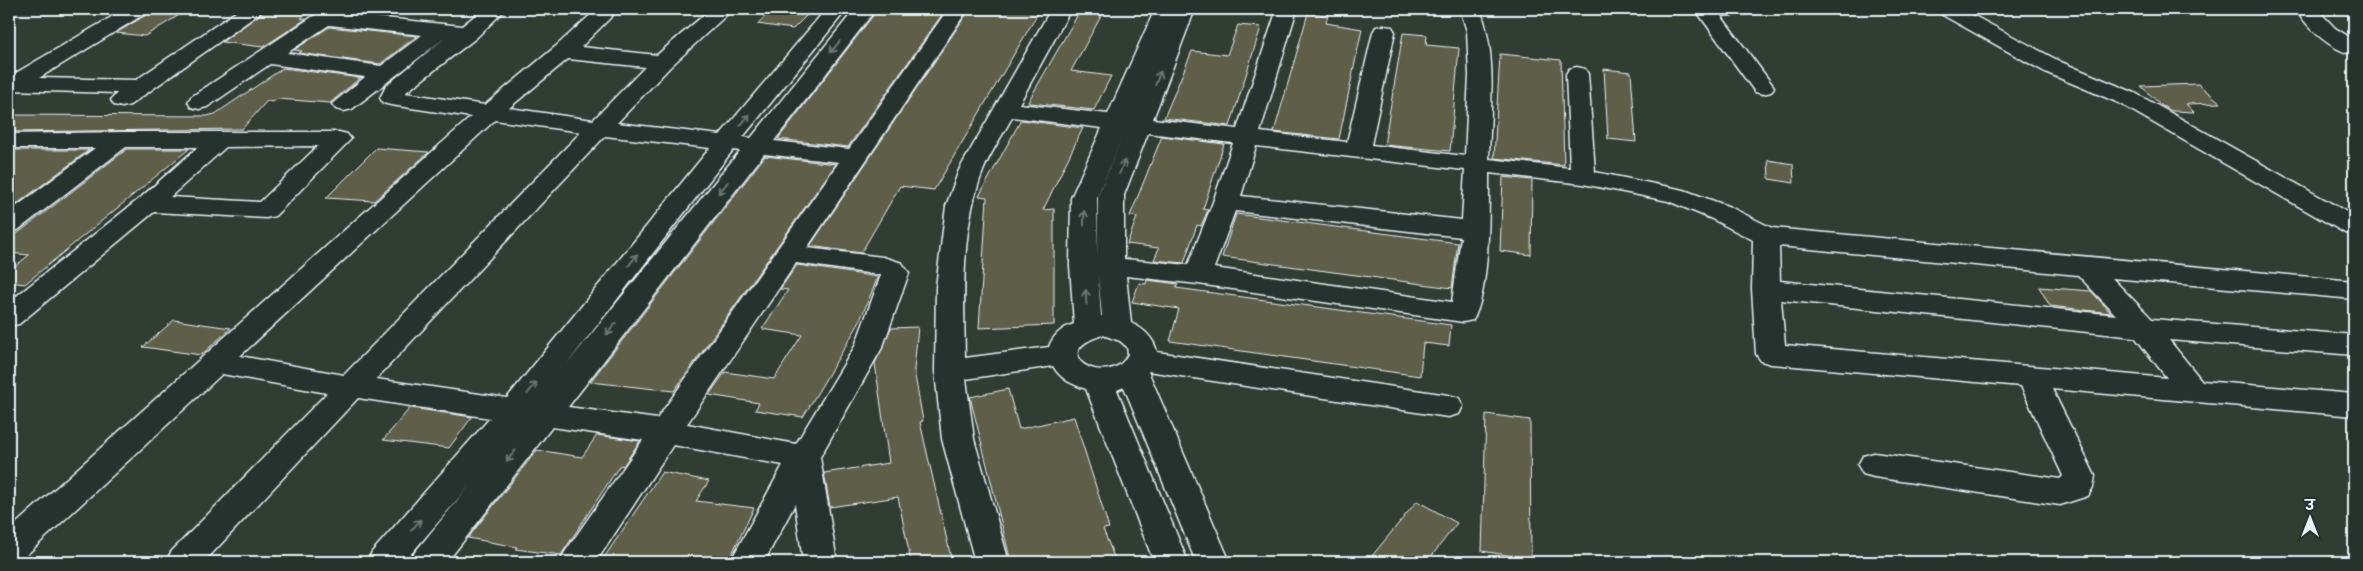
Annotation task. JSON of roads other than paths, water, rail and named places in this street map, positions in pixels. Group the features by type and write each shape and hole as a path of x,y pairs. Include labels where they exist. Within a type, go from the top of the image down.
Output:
{"street":[{"path":"11,84 138,9"},
{"path":"11,84 131,94 253,9"},
{"path":"496,9 394,91 391,98 599,128 856,157"},
{"path":"9,550 489,113 563,52 608,9"},
{"path":"183,562 354,386 662,62 723,9"},
{"path":"384,562 514,411 726,143 837,9"},
{"path":"427,562 866,9"},
{"path":"577,562 958,9"},
{"path":"992,562 958,439 950,371 950,287 959,206 971,170 1062,9"},
{"path":"1117,327 1111,266 1110,195 1128,122 1165,9"},
{"path":"1088,328 1084,266 1084,198 1128,122 1185,9"},
{"path":"1198,274 1226,202 1287,9"},
{"path":"1084,266 1111,266 1198,274 1463,313 1469,287 1475,230 1480,59 1478,31 1470,9"},
{"path":"1705,10 1749,9"},
{"path":"1946,9 2053,67 2127,98 2354,227"},
{"path":"2306,9 2327,33 2354,49"},
{"path":"1705,10 1763,87"},
{"path":"199,102 331,13 468,33"},
{"path":"344,104 442,30"},
{"path":"1357,152 1384,32"},
{"path":"563,52 662,62"},
{"path":"267,57 385,72"},
{"path":"1577,74 1583,177"},
{"path":"1004,109 1128,122 1357,152 1583,177 1675,195 1722,213 1766,236 2086,267 2354,290"},
{"path":"9,224 122,139"},
{"path":"9,141 339,139 266,210 148,204"},
{"path":"9,317 22,294 148,204 220,140"},
{"path":"1226,202 1475,230"},
{"path":"1766,236 1766,289 1771,354 2354,405"},
{"path":"747,562 804,457 869,346 895,273 892,269 883,266 789,254"},
{"path":"2086,267 2144,328 2193,390"},
{"path":"1766,289 2144,328 2354,345"},
{"path":"1103,325 1117,327 1130,333 1138,340 1142,350 1136,365 1117,378 1098,381 1080,377 1067,368 1062,356 1063,347 1068,339 1077,332 1088,328 1103,325"},
{"path":"950,371 1062,356"},
{"path":"214,362 514,411 665,432 804,457"},
{"path":"1136,365 1448,406"},
{"path":"1136,365 1212,562"},
{"path":"1874,465 2060,492 2077,487 2079,476 2031,376"},
{"path":"1098,381 1171,562"},
{"path":"804,457 820,562"}]}
